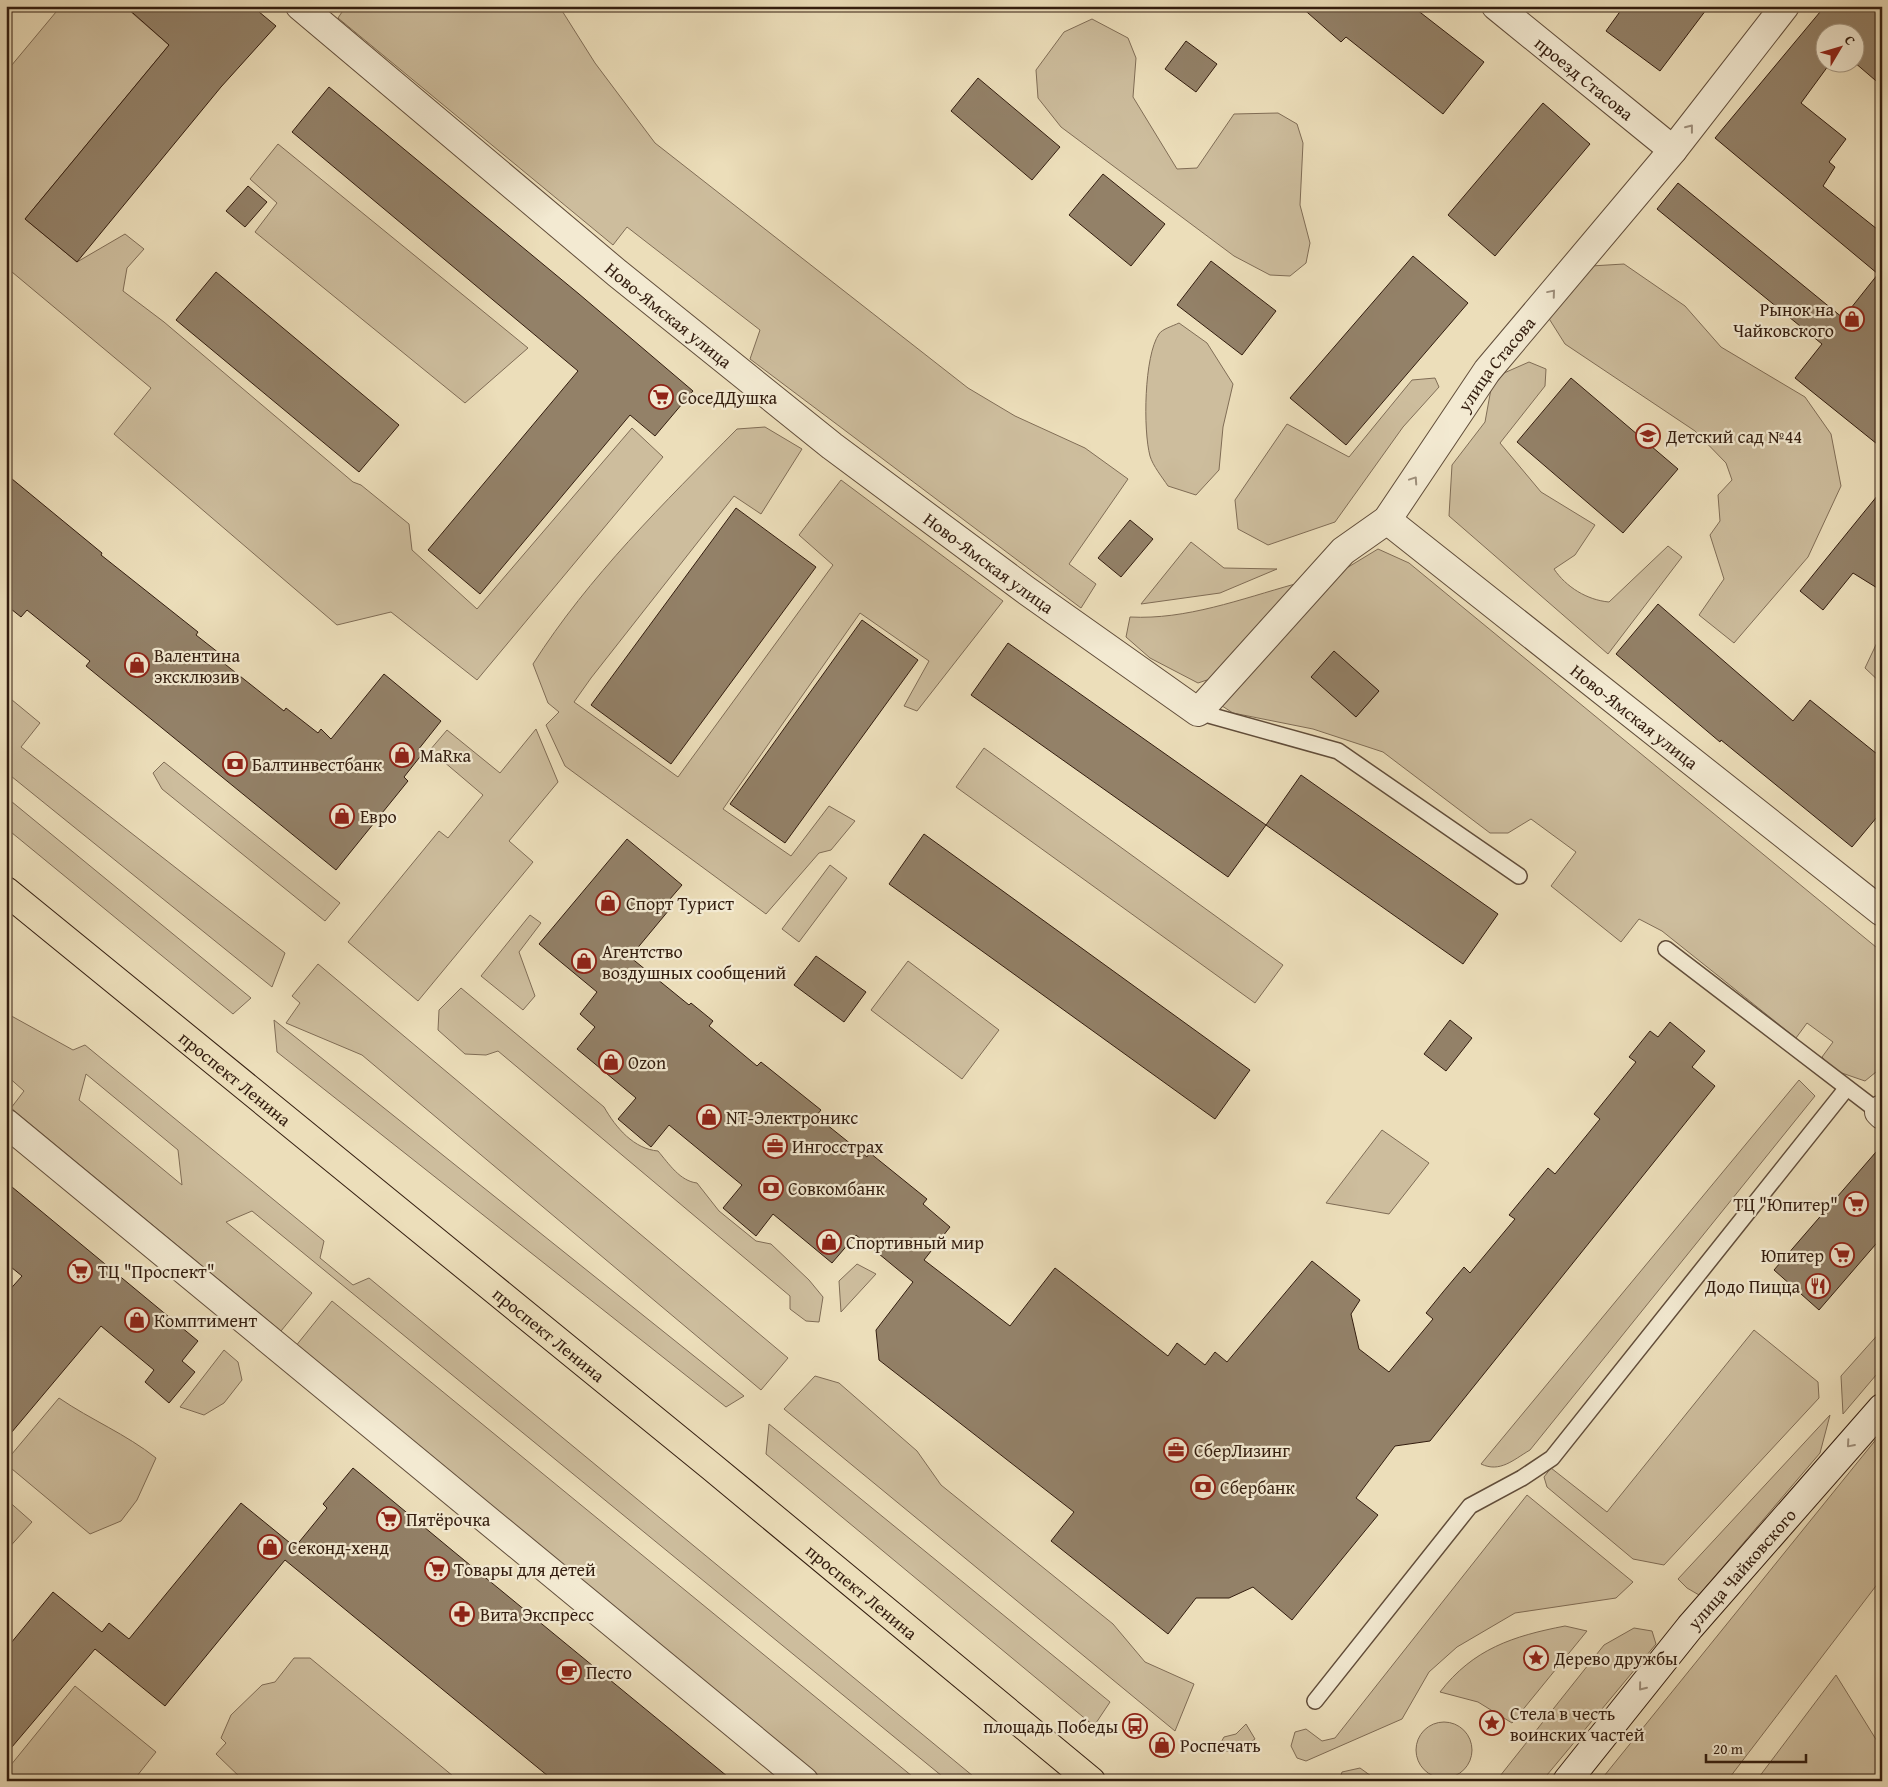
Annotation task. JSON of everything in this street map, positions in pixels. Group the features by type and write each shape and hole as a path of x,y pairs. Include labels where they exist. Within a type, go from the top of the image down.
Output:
{"main road":[{"name":"проспект Ленина","path":"6,891 719,1473 1091,1781"}],"street":[{"name":"Ново-Ямская улица","path":"300,6 625,280 832,446 1027,591 1198,712"},
{"name":"проезд Стасова","path":"1496,6 1672,150"},
{"name":"улица Стасова","path":"1198,712 1343,551 1387,520 1487,371 1672,150 1784,6"},
{"name":"Ново-Ямская улица","path":"1387,520 1882,912"},
{"path":"6,1123 804,1781"},
{"name":"улица Чайковского","path":"1567,1781 1690,1627 1882,1408"}],"lane":[{"path":"1198,712 1338,751 1519,876"},
{"path":"1666,949 1846,1089 1881,1112"},
{"path":"1315,1701 1470,1506 1522,1478 1552,1458 1846,1089"}],"shaded area":[{"path":"61,6 124,6 169,45 25,219 77,262 125,234 144,249 127,268 123,291 164,322 353,482 361,485 409,524 412,550 477,609 632,428 663,457 477,680 391,612 337,625 114,434 151,388 6,267 6,72"},
{"path":"346,6 559,6 595,63 655,143 968,388 1015,416 1085,448 1128,479 1069,564 1096,584 1081,608 750,359 760,330 627,227 613,245 338,18"},
{"path":"1092,19 1128,38 1136,58 1133,97 1177,169 1197,168 1234,114 1278,113 1297,124 1303,143 1300,205 1310,243 1306,263 1290,276 1270,275 1234,256 1061,127 1038,98 1036,70 1064,32"},
{"path":"278,144 528,348 465,403 255,232 277,203 250,179"},
{"path":"1624,264 1685,306 1721,347 1805,397 1831,434 1841,486 1808,557 1734,643 1699,615 1724,579 1710,535 1720,521 1718,495 1732,480 1726,463 1695,431 1565,344 1548,317 1591,266"},
{"path":"1179,323 1207,343 1233,384 1223,427 1219,470 1196,495 1168,486 1153,464 1146,429 1146,393 1150,359 1154,344 1160,332"},
{"path":"1529,362 1546,369 1545,386 1500,443 1541,492 1595,525 1575,555 1554,569 1559,576 1578,592 1593,599 1609,602 1668,546 1682,557 1608,654 1449,516 1452,465 1485,422 1491,389 1504,373"},
{"path":"1435,378 1439,387 1403,427 1335,522 1268,545 1238,529 1235,500 1287,424 1349,457 1412,380"},
{"path":"765,427 802,449 761,514 734,496 574,702 678,777 833,565 799,535 841,480 1003,601 917,711 904,706 929,661 860,613 723,809 791,856 829,806 855,821 831,850 819,853 766,914 565,766 546,725 559,712 548,703 533,664 578,601 603,570 682,485 737,429"},
{"path":"1191,542 1224,568 1277,569 1220,593 1141,604"},
{"path":"1378,549 1409,563 1882,952 1882,1067 1865,1081 1836,1071 1822,1057 1833,1042 1807,1023 1796,1038 1662,931 1639,919 1621,942 1551,886 1576,852 1531,819 1508,833 1490,833 1383,752 1313,729 1233,713 1219,704 1340,572","holes":["1334,652 1379,691 1356,717 1312,677"]},
{"path":"1295,584 1213,678 1198,683 1150,658 1126,637 1130,617 1151,617 1193,612"},
{"path":"1882,632 1882,684 1865,668"},
{"path":"6,695 40,723 21,747 285,953 272,987 6,772"},
{"path":"536,729 558,782 509,841 533,862 418,1001 348,942 439,831 448,838 483,795 430,750 447,730 500,773"},
{"path":"984,748 1283,965 1255,1003 956,787"},
{"path":"164,762 340,903 325,921 162,789 153,773"},
{"path":"6,797 251,998 233,1014 6,828"},
{"path":"830,865 847,878 799,942 782,929"},
{"path":"530,915 541,923 519,952 535,996 523,1010 481,976"},
{"path":"908,961 999,1030 962,1079 871,1010"},
{"path":"318,964 788,1358 761,1390 362,1055 286,1023 300,1003 292,996"},
{"path":"461,988 604,1107 626,1136 641,1146 658,1151 680,1175 691,1182 697,1183 719,1211 756,1241 771,1244 809,1280 823,1297 819,1322 806,1321 790,1309 790,1296 498,1051 486,1055 465,1054 438,1030 439,1010"},
{"path":"6,1013 73,1050 85,1045 324,1241 320,1258 353,1285 369,1278 979,1781 948,1781 252,1211 226,1222 312,1293 281,1331 11,1108 24,1091 6,1075","holes":["86,1074 178,1150 182,1185 79,1100"]},
{"path":"274,1020 744,1396 726,1407 277,1052"},
{"path":"1799,1080 1815,1096 1530,1450 1500,1466 1494,1467 1481,1464"},
{"path":"1382,1130 1429,1163 1389,1214 1326,1203"},
{"path":"857,1264 876,1274 841,1312 839,1281"},
{"path":"332,1301 918,1781 825,1781 295,1347"},
{"path":"1754,1330 1818,1382 1819,1398 1664,1565 1633,1559 1547,1487 1544,1477 1551,1468 1607,1512"},
{"path":"1882,1330 1882,1368 1843,1414 1841,1376"},
{"path":"224,1350 238,1362 242,1380 224,1403 204,1415 180,1407"},
{"path":"815,1376 839,1383 917,1451 941,1485 1113,1624 1145,1662 1194,1684 1175,1731 784,1409"},
{"path":"59,1398 145,1449 156,1458 137,1500 121,1521 90,1534 6,1464 6,1461"},
{"path":"1830,1415 1820,1453 1699,1595 1687,1588 1678,1579"},
{"path":"769,1424 1110,1702 1094,1726 766,1454"},
{"path":"1882,1432 1882,1578 1727,1781 1600,1781"},
{"path":"1527,1495 1633,1582 1616,1598 1515,1613 1457,1647 1429,1672 1402,1719 1306,1761 1297,1758 1291,1746 1295,1732 1306,1729 1322,1741 1335,1738"},
{"path":"6,1499 32,1522 6,1551"},
{"path":"1565,1626 1587,1631 1512,1723 1478,1702 1440,1692 1466,1665 1495,1647 1528,1634"},
{"path":"1634,1628 1652,1631 1656,1644 1542,1781 1496,1781 1604,1645"},
{"path":"294,1658 310,1658 459,1781 244,1781 216,1754 226,1743 221,1738 231,1715 262,1685 275,1682"},
{"path":"1836,1675 1882,1749 1882,1781 1756,1781"},
{"path":"75,1686 156,1752 133,1781 6,1781 6,1771"},
{"path":"1444,1722 1455,1724 1464,1730 1470,1739 1472,1750 1470,1761 1464,1770 1455,1776 1444,1778 1433,1776 1424,1770 1418,1761 1416,1750 1418,1739 1424,1730 1433,1724"},
{"path":"1246,1724 1255,1739 1237,1751 1216,1751 1224,1737 1236,1734"},
{"path":"1360,1768 1378,1781 1339,1781 1342,1772"}],"building":[{"path":"125,6 252,6 276,26 221,87 77,262 25,219 169,45"},
{"path":"1300,6 1412,6 1484,62 1443,114 1346,37 1341,42"},
{"path":"1624,6 1709,6 1660,71 1606,31"},
{"path":"1825,6 1870,6 1882,16 1882,86 1866,72 1866,22 1816,22 1816,72 1824,72 1801,103 1846,139 1829,162 1835,167 1823,186 1882,233 1882,448 1795,378 1822,344 1657,209 1678,183 1843,318 1878,274 1715,138"},
{"path":"1186,41 1217,64 1196,92 1165,69"},
{"path":"978,78 1060,147 1032,180 951,111"},
{"path":"329,87 693,391 655,436 630,415 480,594 428,550 578,371 292,132"},
{"path":"1543,103 1590,144 1495,256 1448,215"},
{"path":"1103,174 1165,224 1131,266 1069,215"},
{"path":"248,186 267,202 245,227 226,211"},
{"path":"1413,256 1468,303 1346,445 1290,398"},
{"path":"1211,261 1276,311 1242,355 1177,305"},
{"path":"216,272 399,425 359,472 176,320"},
{"path":"1571,378 1678,469 1623,533 1517,442"},
{"path":"6,474 102,553 101,555 198,632 196,635 224,657 221,661 284,711 286,708 318,733 321,729 331,739 384,674 441,721 418,750 423,753 404,777 408,781 336,870 86,666 90,661 27,610 21,617 6,605"},
{"path":"1882,490 1882,591 1853,573 1823,610 1800,591"},
{"path":"736,508 816,567 671,764 591,705"},
{"path":"1130,520 1153,539 1121,577 1098,558"},
{"path":"1658,604 1793,721 1810,700 1882,758 1882,811 1852,847 1721,740 1720,742 1616,654"},
{"path":"862,620 918,660 785,843 730,804"},
{"path":"1008,643 1266,825 1228,877 971,695"},
{"path":"1334,651 1379,691 1356,717 1311,677"},
{"path":"1301,775 1498,914 1463,964 1266,825"},
{"path":"924,834 1250,1070 1215,1119 889,884"},
{"path":"627,839 682,885 664,906 669,910 630,957 689,1005 691,1003 713,1021 709,1026 757,1066 761,1062 821,1110 816,1116 867,1157 870,1153 927,1199 923,1204 950,1227 924,1260 1010,1326 1055,1268 1168,1356 1177,1343 1205,1365 1215,1352 1227,1362 1312,1261 1360,1300 1351,1314 1359,1349 1389,1372 1433,1319 1426,1313 1443,1292 1464,1267 1470,1273 1515,1219 1509,1215 1548,1168 1555,1174 1600,1119 1594,1114 1636,1062 1629,1057 1650,1031 1658,1037 1670,1022 1705,1051 1692,1067 1715,1086 1430,1441 1395,1446 1356,1498 1378,1515 1292,1620 1253,1587 1229,1598 1196,1598 1168,1634 1051,1541 1074,1512 879,1360 876,1330 913,1282 856,1235 832,1263 773,1214 756,1236 723,1208 742,1185 669,1125 651,1147 618,1119 636,1098 577,1049 595,1027 580,1014 597,992 539,944"},
{"path":"816,956 866,992 844,1022 794,985"},
{"path":"1450,1020 1472,1038 1446,1071 1424,1054"},
{"name":"ТЦ \"Юпитер\"","path":"1882,1145 1882,1237 1819,1310 1774,1270"},
{"path":"6,1182 198,1341 182,1361 195,1372 169,1403 145,1382 154,1370 101,1326 6,1439 6,1294 22,1276 6,1263"},
{"path":"353,1468 733,1781 554,1781 285,1560 165,1706 95,1649 6,1754 6,1649 53,1592 102,1632 109,1623 129,1639 241,1503 295,1547 327,1508 323,1504"}],"place":[{"name":"Рынок на Чайковского","path":"1852,319"},
{"name":"СосеДДушка","path":"661,397"},
{"name":"Детский сад №44","path":"1648,436"},
{"name":"Валентина эксклюзив","path":"137,665"},
{"name":"МаRка","path":"402,755"},
{"name":"Балтинвестбанк","path":"235,764"},
{"name":"Евро","path":"342,816"},
{"name":"Спорт Турист","path":"608,903"},
{"name":"Агентство воздушных сообщений","path":"584,961"},
{"name":"Ozon","path":"611,1062"},
{"name":"NT-Электроникс","path":"709,1117"},
{"name":"Ингосстрах","path":"775,1146"},
{"name":"Совкомбанк","path":"771,1188"},
{"name":"ТЦ \"Юпитер\"","path":"1856,1204"},
{"name":"Спортивный мир","path":"829,1242"},
{"name":"Юпитер","path":"1842,1255"},
{"name":"ТЦ \"Проспект\"","path":"80,1271"},
{"name":"Додо Пицца","path":"1818,1286"},
{"name":"Комптимент","path":"137,1320"},
{"name":"СберЛизинг","path":"1176,1450"},
{"name":"Сбербанк","path":"1203,1487"},
{"name":"Пятёрочка","path":"389,1519"},
{"name":"Секонд-хенд","path":"270,1547"},
{"name":"Товары для детей","path":"437,1569"},
{"name":"Вита Экспресс","path":"462,1614"},
{"name":"Дерево дружбы","path":"1536,1658"},
{"name":"Песто","path":"569,1672"},
{"name":"Стела в честь воинских частей","path":"1492,1723"},
{"name":"площадь Победы","path":"1135,1726"},
{"name":"Роспечать","path":"1162,1745"}]}
